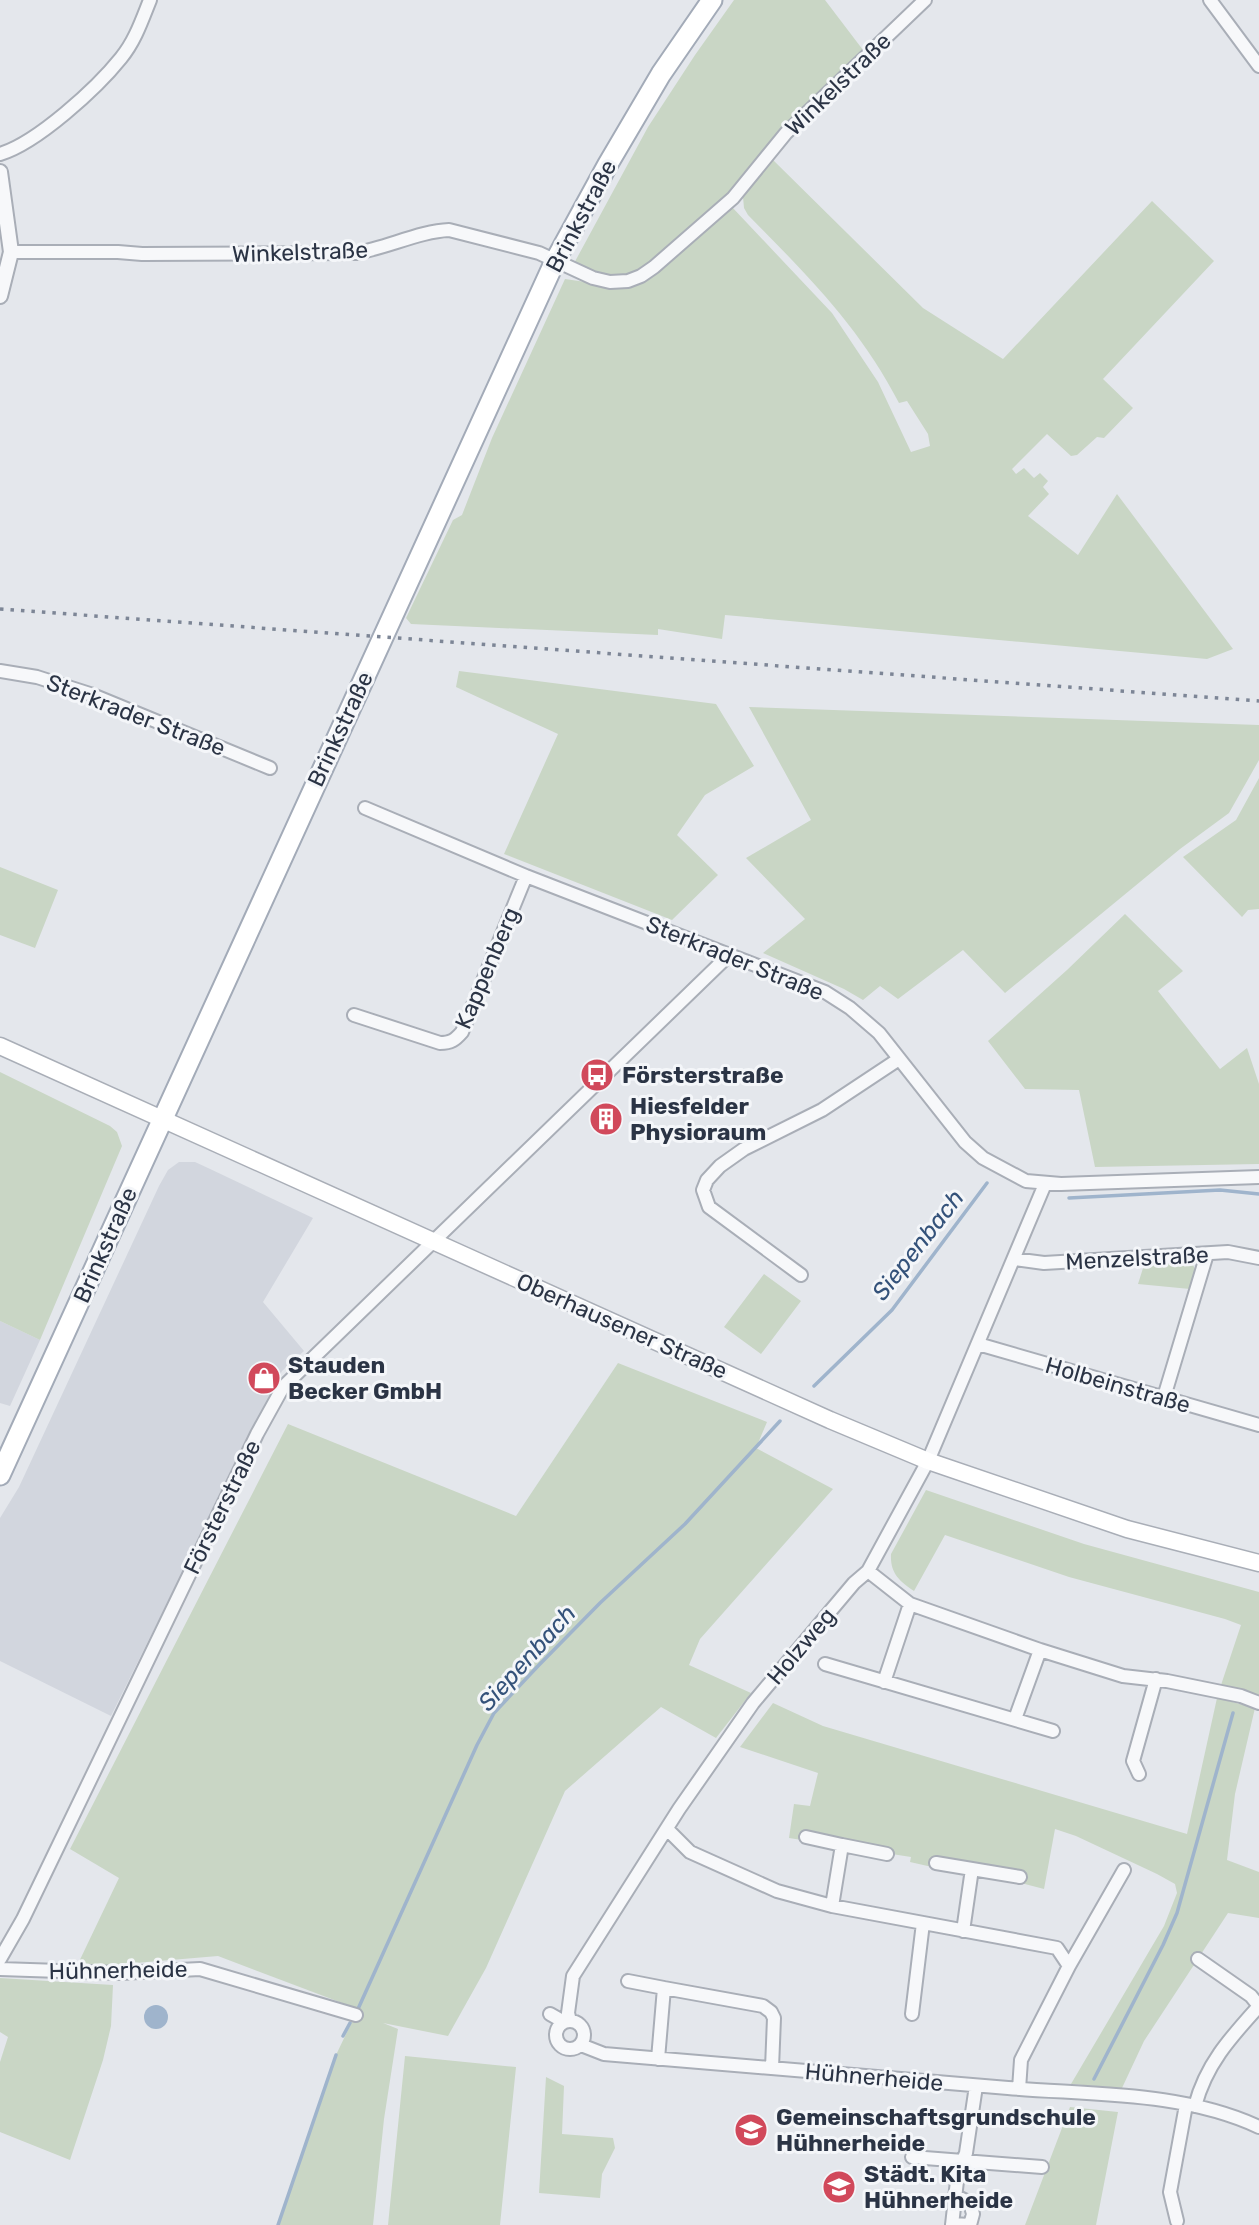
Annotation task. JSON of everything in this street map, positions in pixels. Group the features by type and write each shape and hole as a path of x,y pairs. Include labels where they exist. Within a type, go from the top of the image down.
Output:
{"main road":[{"name":"Brinkstraße","path":"0,1475 555,261 661,74 712,0"},
{"name":"Oberhausener Straße","path":"0,1046 830,1420 928,1461 1127,1530 1259,1563"}],"street":[{"path":"0,154 11,151 50,125 111,70 133,40 150,0"},
{"name":"Winkelstraße","path":"11,252 356,253 449,230 539,253 593,278 610,282 628,281 654,267 733,198 786,133 925,0"},
{"path":"1210,0 1259,66"},
{"path":"0,172 11,252 0,296"},
{"name":"Sterkrader Straße","path":"0,671 37,677 90,694 270,768"},
{"name":"Sterkrader Straße","path":"365,808 526,876 825,992 879,1032 965,1142 983,1158 1026,1181 1045,1184 1259,1177"},
{"name":"Kappenberg","path":"354,1015 440,1043 450,1043 455,1039 462,1032 526,876"},
{"name":"Försterstraße","path":"0,1959 23,1919 257,1434 283,1387 729,955"},
{"path":"801,1275 709,1207 703,1190 706,1180 744,1149 822,1110 899,1059"},
{"name":"Holzweg","path":"567,2021 565,1997 573,1976 667,1829 752,1703 854,1583 868,1571 928,1461 1045,1184"},
{"name":"Menzelstraße","path":"1014,1259 1044,1263 1228,1252 1259,1258"},
{"path":"1164,1397 1207,1254"},
{"name":"Holbeinstraße","path":"978,1344 1259,1425"},
{"path":"868,1571 910,1604 1040,1650 1123,1676 1156,1679 1259,1703"},
{"path":"884,1682 910,1604"},
{"path":"1015,1719 1040,1650"},
{"path":"825,1664 1053,1731"},
{"path":"1139,1774 1133,1761 1156,1679"},
{"path":"667,1829 690,1853 777,1891 832,1906 1057,1948 1069,1966"},
{"path":"806,1837 887,1854"},
{"path":"832,1906 842,1845"},
{"path":"936,1863 1020,1877"},
{"path":"963,1931 972,1869"},
{"path":"1019,2090 1021,2060 1069,1966 1124,1870"},
{"path":"912,2014 923,1923"},
{"path":"1177,2221 1170,2192 1191,2105 1218,2052 1259,2006 1251,1996 1198,1959"},
{"name":"Hühnerheide","path":"0,1969 120,1973 200,1969 356,2015"},
{"name":"Hühnerheide","path":"628,1981 763,2006 774,2018 772,2068"},
{"path":"658,2059 664,1988"},
{"path":"550,2014 567,2021 575,2021 584,2029 581,2045"},
{"name":"Hühnerheide","path":"567,2021 557,2030 558,2043 571,2050 581,2045 604,2054 1093,2094 1191,2105 1259,2127"},
{"name":"Hühnerheide","path":"976,2086 966,2153 958,2172 952,2224 978,2225"},
{"path":"912,2157 1042,2166"},
{"path":"956,2196 965,2200 973,2209 970,2225"}],"shaded area":[{"name":"Stauden Becker GmbH","path":"179,1162 195,1162 313,1218 263,1302 304,1351 282,1371 111,1716 0,1661 0,1518 19,1487 159,1186 168,1170"},
{"path":"0,1321 40,1340 10,1406 0,1403"}],"green space":[{"path":"734,0 825,0 863,50 723,203 658,259 636,273 618,278 572,267 648,127"},
{"path":"771,158 923,308 1003,359 1152,201 1214,261 1103,379 1133,408 1104,438 1097,437 1077,455 1071,456 1047,434 1012,469 1016,474 1024,468 1034,478 1040,473 1048,481 1043,487 1049,494 1028,516 1078,555 1117,494 1233,649 1207,659 725,615 722,639 658,629 658,635 411,624 406,618 453,520 462,515 492,438 565,279 626,286 731,206 832,313 878,382 911,452 930,446 928,434 907,401 899,403 849,326 812,281 744,208 743,197"},
{"path":"459,671 716,704 754,766 705,795 677,835 718,875 672,920 504,854 558,734 456,687"},
{"path":"749,707 1259,725 1259,760 1229,813 1180,849 1005,993 963,950 898,999 880,986 863,1000 763,953 805,919 746,858 811,820"},
{"path":"1259,778 1259,909 1248,910 1242,917 1183,857 1236,820"},
{"path":"0,867 58,890 35,948 0,935"},
{"path":"1125,914 1183,971 1158,991 1220,1069 1247,1048 1259,1084 1259,1164 1095,1167 1079,1090 1025,1089 988,1041"},
{"path":"0,1072 110,1126 117,1132 122,1146 40,1340 0,1321"},
{"path":"1187,1262 1193,1265 1196,1271 1190,1289 1138,1284 1144,1265"},
{"path":"764,1274 801,1301 761,1354 724,1327"},
{"path":"618,1363 767,1422 756,1448 833,1489 700,1639 689,1665 751,1693 716,1738 661,1707 565,1791 486,1968 448,2036 383,2023 398,2029 384,2119 373,2225 278,2225 336,2055 358,2009 218,1956 76,1968 119,1878 70,1849 288,1424 516,1516"},
{"path":"926,1490 1084,1544 1259,1592 1259,1696 1221,1685 1241,1625 1225,1619 1069,1577 945,1535 914,1591 896,1576 891,1554"},
{"path":"1217,1698 1255,1708 1235,1794 1227,1860 1259,1872 1259,1918 1228,1913 1144,2041 1122,2088 1071,2084 1164,1926 1177,1893 1175,1884 1076,1836 1055,1829 1044,1889 1021,1883 1022,1874 932,1867 910,1862 911,1857 789,1838 794,1804 810,1806 818,1773 740,1747 773,1703 823,1726 1187,1834"},
{"path":"0,1978 113,1985 111,2026 103,2060 70,2160 0,2132 0,2062 8,2037 0,2032"},
{"path":"405,2056 516,2067 500,2225 388,2225"},
{"path":"546,2077 564,2086 562,2134 613,2138 615,2148 602,2174 600,2198 539,2193"},
{"path":"1070,2107 1118,2112 1096,2225 1025,2225"}],"water":[{"path":"156,2005 165,2008 168,2017 165,2026 156,2029 147,2026 144,2017 147,2008"}],"waterway":[{"name":"Siepenbach","path":"814,1386 892,1310 987,1183"},
{"name":"Siepenbach","path":"1069,1198 1220,1190 1259,1194"},
{"name":"Siepenbach","path":"358,2009 494,1713 600,1603 685,1524 780,1421"},
{"path":"1094,2079 1177,1913 1233,1713"},
{"path":"343,2036 350,2023"},
{"name":"Siepenbach","path":"278,2225 336,2055"}],"railway":[{"path":"0,609 1259,701"}],"place":[{"name":"Försterstraße","path":"597,1075"},
{"name":"Hiesfelder Physioraum","path":"606,1119"},
{"name":"Stauden Becker GmbH","path":"264,1378"},
{"name":"Gemeinschaftsgrundschule Hühnerheide","path":"751,2130"},
{"name":"Städt. Kita Hühnerheide","path":"839,2187"}]}
